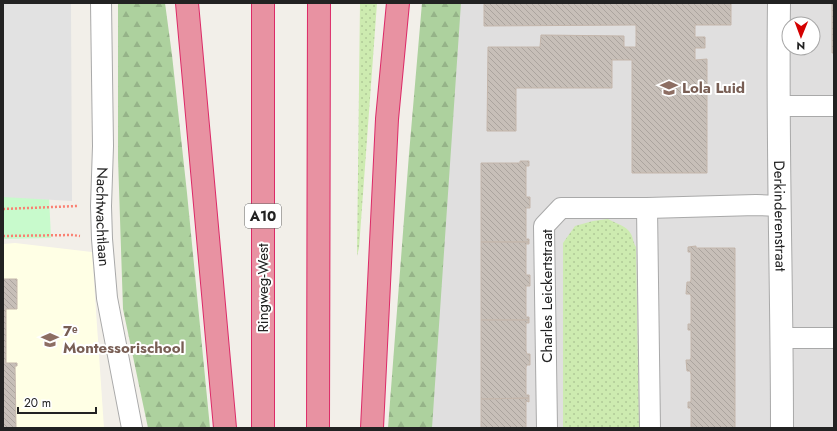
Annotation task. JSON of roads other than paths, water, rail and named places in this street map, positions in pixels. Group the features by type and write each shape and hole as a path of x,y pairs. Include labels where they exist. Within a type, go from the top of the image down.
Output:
{"highway":[{"path":"187,3 225,428"},
{"name":"Ringweg-West","path":"263,3 263,428"},
{"path":"318,428 319,3"},
{"path":"372,428 387,119 398,3"}],"street":[{"name":"Nachtwachtlaan","path":"102,3 102,239 107,298 132,428"},
{"name":"Derkinderenstraat","path":"779,3 778,106 782,428"},
{"path":"778,106 834,106"},
{"name":"Charles Leickertstraat","path":"547,428 544,226 561,208 647,208 756,204 779,206"},
{"path":"647,208 650,428"},
{"path":"782,338 834,338"}],"place":[{"name":"Lola Luid","path":"669,88"},
{"name":"7ᵉ Montessorischool","path":"50,340"}]}
